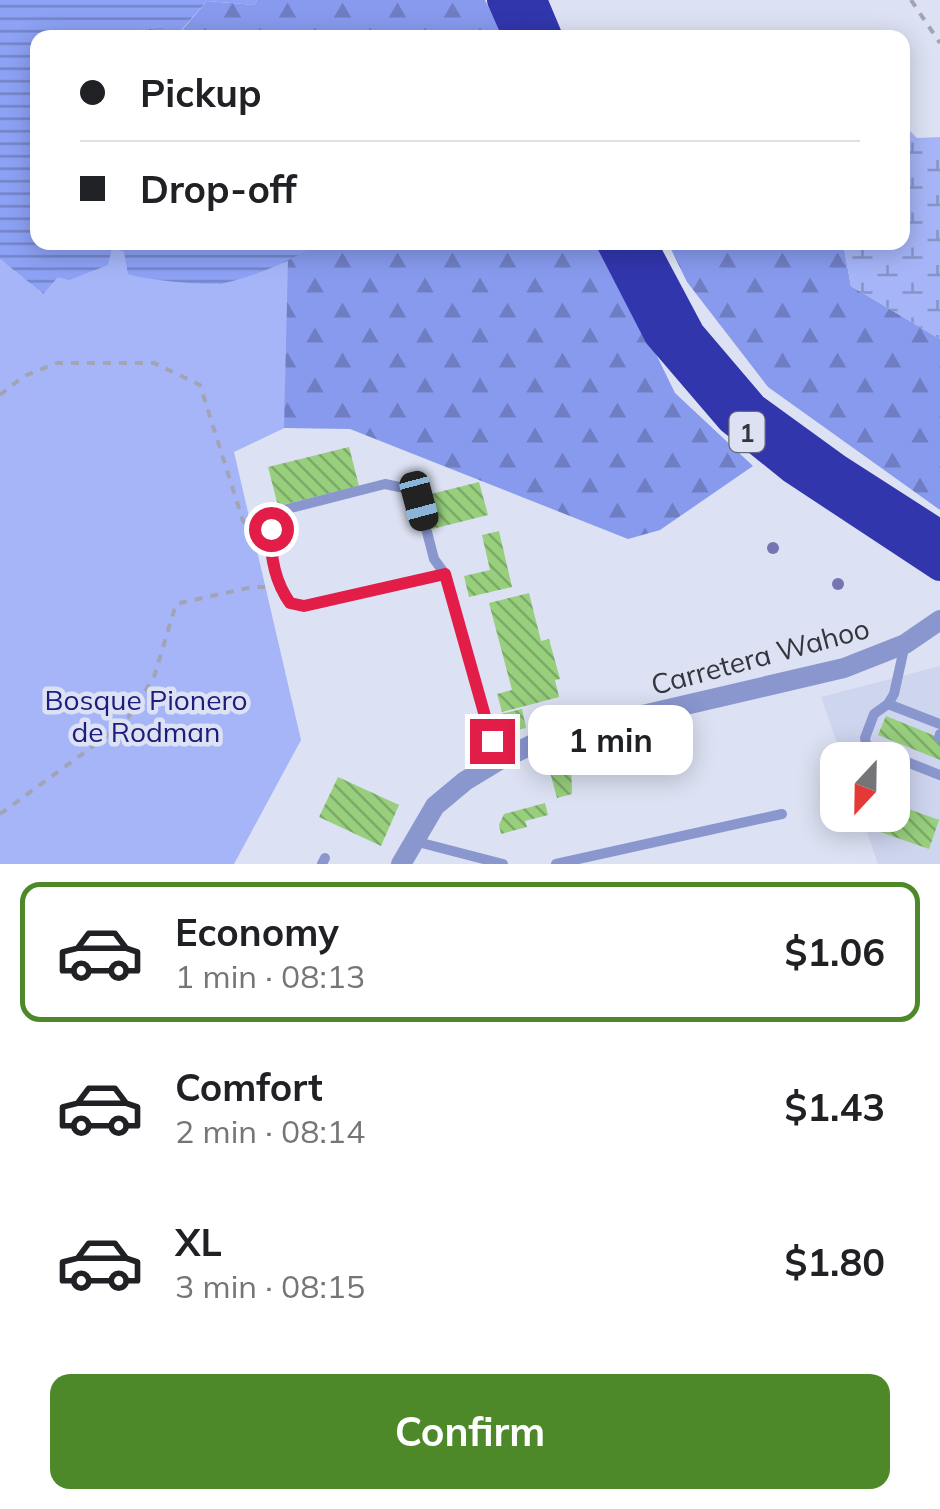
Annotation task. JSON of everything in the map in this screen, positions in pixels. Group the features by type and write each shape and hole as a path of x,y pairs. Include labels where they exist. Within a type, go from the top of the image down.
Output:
{"highway":[{"path":"502,0 515,30"},
{"path":"532,0 545,30"},
{"name":"1","path":"615,250 658,336 731,419 794,469 940,566"},
{"name":"1","path":"646,250 690,334 753,408 836,469 940,536"}],"street":[{"name":"Carretera Wahoo","path":"401,864 435,806 465,781 548,736 844,668 905,644 940,620"}],"lane":[{"path":"445,574 304,606 290,603 280,586 270,548 271,529 283,510 385,484 404,488 419,501 434,560 445,574 498,761"},
{"path":"866,742 874,714 894,694 905,644"},
{"path":"888,704 940,724"},
{"path":"902,723 906,710"},
{"path":"920,730 924,718"},
{"path":"910,756 912,749"},
{"path":"926,770 931,757"},
{"path":"910,763 940,775"},
{"path":"556,864 782,814"},
{"path":"414,840 503,864"}],"path":[{"path":"910,0 940,44"},
{"path":"0,395 24,376 58,363 154,364 200,385 243,521 270,548"},
{"path":"0,814 128,718 154,677 176,604 252,587 280,586"}],"shaded area":[{"path":"0,0 257,0 255,5 207,1 181,30 162,26 142,30 30,30 30,250 112,250 108,265 69,280 58,277 43,294 0,259"},
{"path":"118,250 308,250 245,277 204,284 128,274 124,252"},
{"path":"940,666 940,864 878,864 867,832 910,832 910,742 837,742 821,697"}],"green space":[{"path":"257,0 485,0 500,30 182,30 207,1 255,5"},
{"path":"910,131 917,138 940,137 940,339 851,286 844,250 910,250"},
{"name":"Bosque Pionero de Rodman","path":"108,250 221,284 288,261 284,428 234,452 301,740 234,864 0,864 0,259 42,294 58,276"},
{"path":"307,250 605,250 675,393 753,466 660,530 628,539 350,429 284,428 233,451 92,340 0,259 42,294"},
{"path":"671,250 844,250 851,286 940,339 940,510 768,387 687,282"}],"building":[{"path":"349,447 359,486 278,506 268,467"},
{"path":"479,482 488,515 432,529 423,496"},
{"path":"499,531 512,587 469,597 464,576 490,570 482,535"},
{"path":"529,593 541,641 549,639 560,679 555,680 559,697 502,712 497,694 512,690 489,603"},
{"path":"522,709 526,728 505,733 501,714"},
{"path":"886,716 940,738 940,760 910,748 910,742 895,742 878,735"},
{"path":"571,760 572,794 557,798 548,765"},
{"path":"338,777 399,805 381,846 319,817"},
{"path":"545,803 548,815 525,821 527,827 501,834 499,825 504,814"},
{"path":"910,810 939,820 929,849 880,832 910,832"}],"route":[{"path":"271,529 270,548 282,591 290,603 304,606 445,574 492,741"}]}
